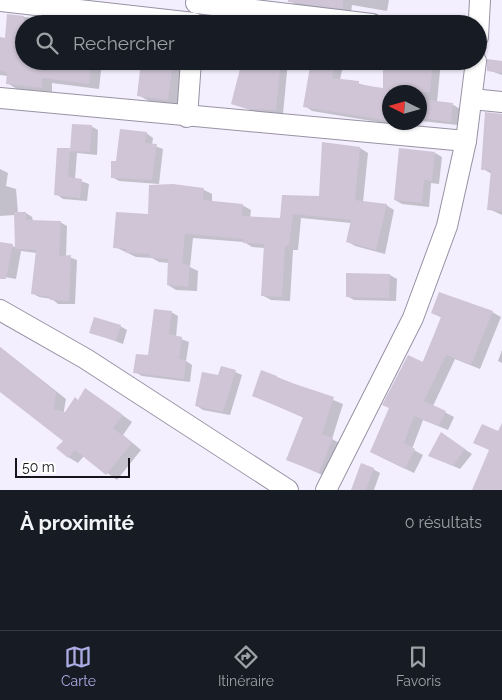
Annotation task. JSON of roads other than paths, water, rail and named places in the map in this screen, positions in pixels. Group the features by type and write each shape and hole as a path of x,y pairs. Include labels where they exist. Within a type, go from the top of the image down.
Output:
{"street":[{"path":"479,15 480,0"},
{"path":"0,1 239,15"},
{"path":"187,117 190,70"},
{"path":"326,490 413,318 447,226 466,141 475,70"},
{"path":"0,98 187,117 466,141"},
{"path":"472,99 502,102"},
{"path":"0,310 86,359 288,490"}]}
